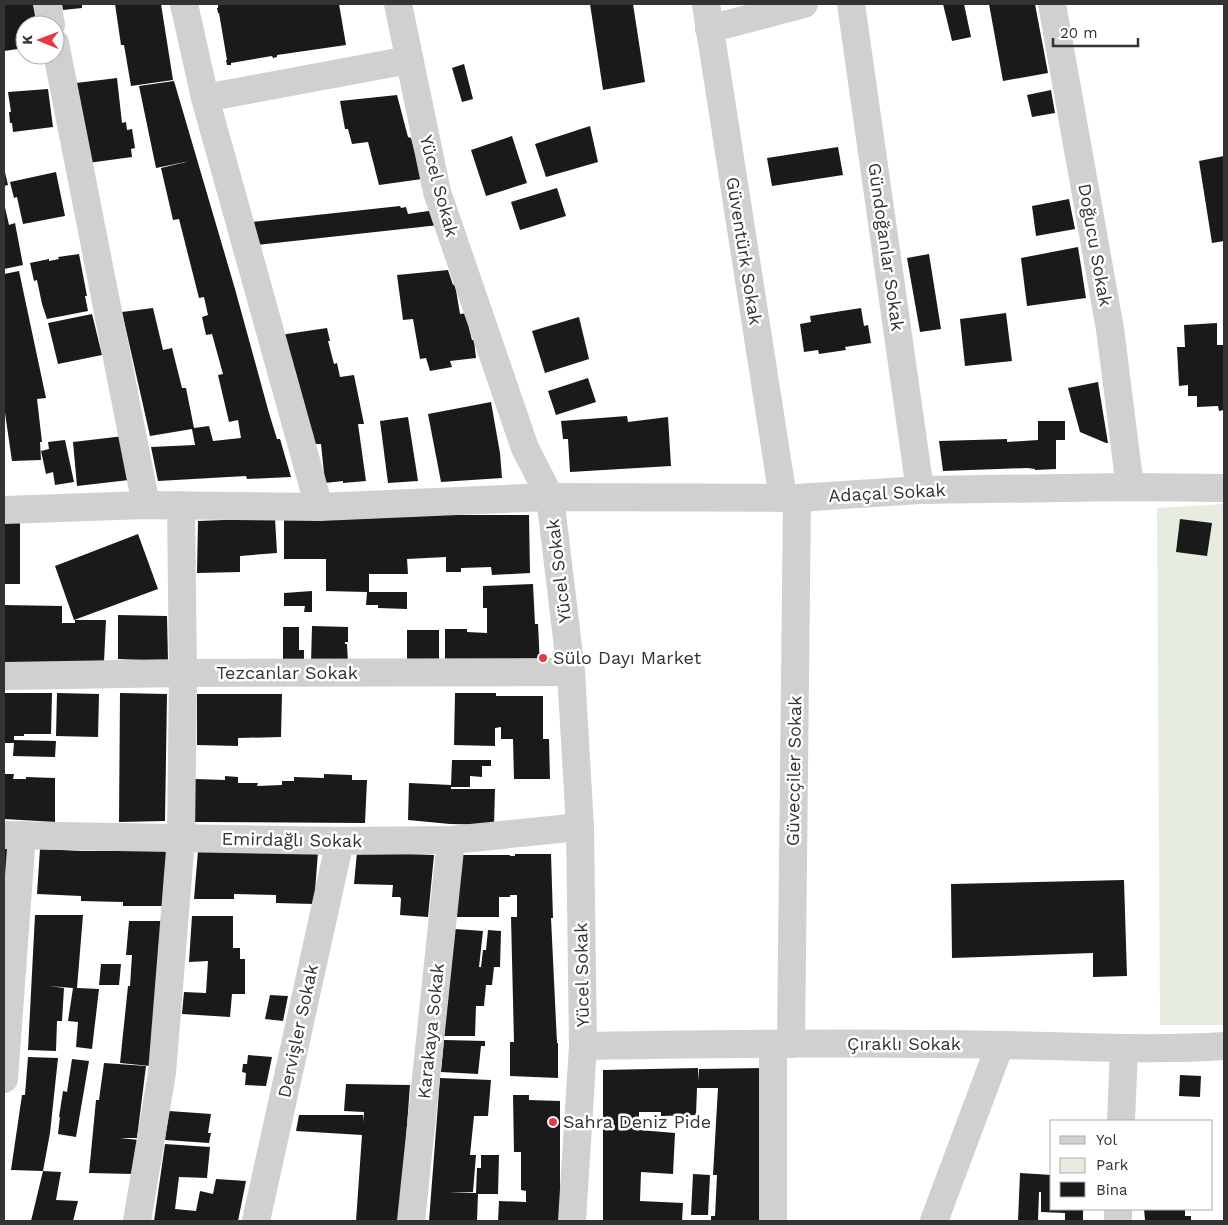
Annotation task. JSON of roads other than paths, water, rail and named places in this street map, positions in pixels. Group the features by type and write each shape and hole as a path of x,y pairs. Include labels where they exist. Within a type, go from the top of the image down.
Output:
{"street":[{"path":"184,4 205,98 318,507"},
{"name":"Yücel Sokak","path":"398,4 437,192 525,448 550,497 571,672 580,827 584,1046 572,1221"},
{"path":"707,16 804,4"},
{"name":"Gündoğanlar Sokak","path":"851,4 920,490"},
{"name":"Doğucu Sokak","path":"1052,4 1110,328 1130,487"},
{"name":"Güventürk Sokak","path":"707,16 790,498"},
{"path":"205,98 409,60"},
{"path":"59,65 146,505"},
{"name":"Adaçal Sokak","path":"4,508 146,505 318,507 550,497 790,498 920,490 1130,487 1224,488"},
{"name":"Güvecçiler Sokak","path":"773,1221 782,1044 790,498"},
{"path":"137,1221 162,1073 181,838 183,673 181,505"},
{"name":"Tezcanlar Sokak","path":"4,676 183,673 571,672"},
{"name":"Emirdağlı Sokak","path":"13,835 340,841 451,840 580,827"},
{"path":"4,1079 13,835"},
{"name":"Karakaya Sokak","path":"411,1221 451,840"},
{"name":"Dervişler Sokak","path":"256,1221 340,841"},
{"path":"934,1221 1000,1044"},
{"name":"Çıraklı Sokak","path":"584,1046 1000,1044 1124,1049 1224,1046"},
{"path":"1121,1120 1124,1049"}],"place":[{"name":"Sülo Dayı Market","path":"543,658"},
{"name":"Sahra Deniz Pide","path":"553,1122"}]}
